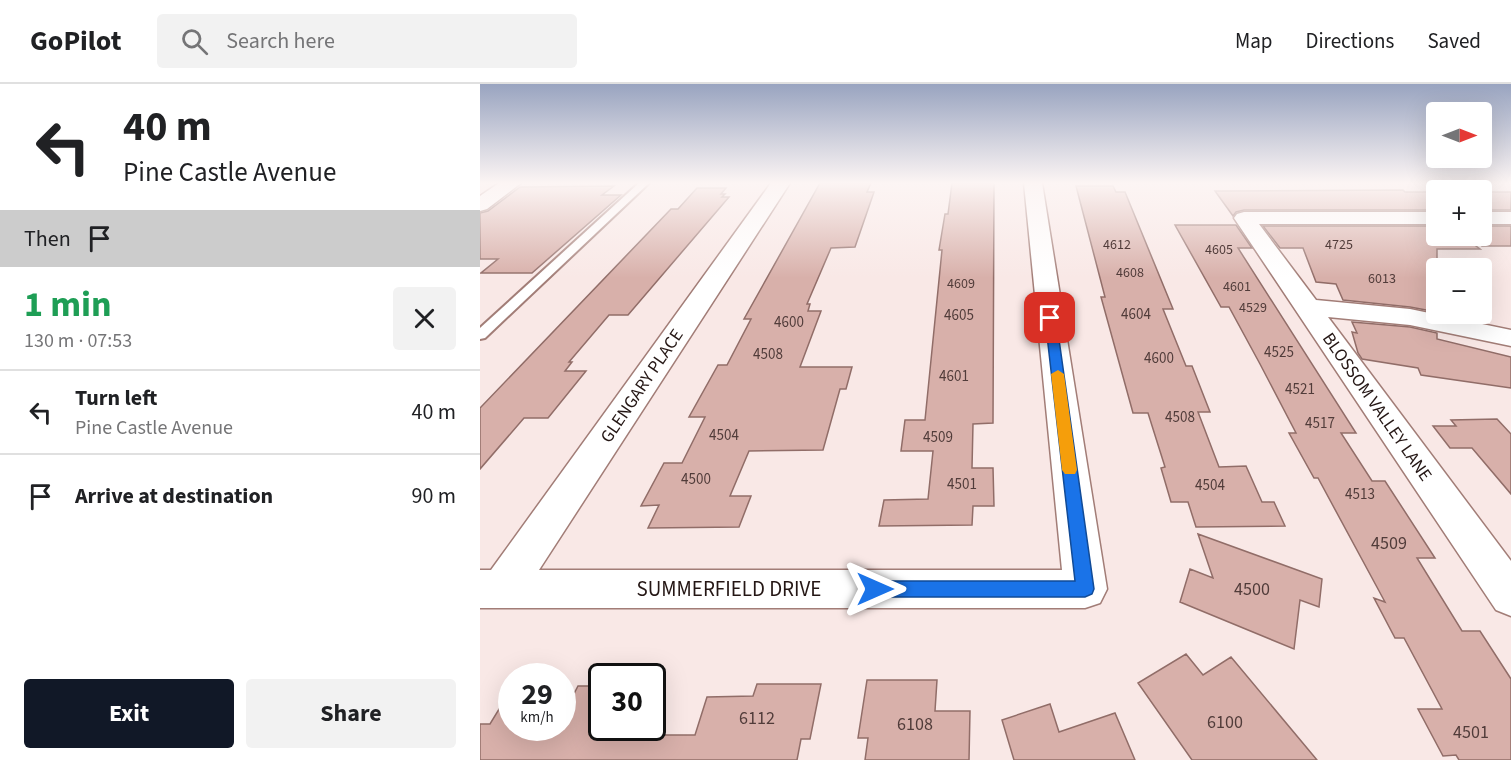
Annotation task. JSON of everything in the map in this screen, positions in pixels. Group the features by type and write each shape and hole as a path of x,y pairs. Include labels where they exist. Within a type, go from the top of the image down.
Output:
{"street":[{"name":"GLENGARY PLACE","path":"491,589 758,215"},
{"name":"SUMMERFIELD DRIVE","path":"491,589 1085,589 1037,215"},
{"name":"BLOSSOM VALLEY LANE","path":"1426,218 1244,218 1511,596"},
{"path":"1492,218 1511,218"},
{"path":"1308,308 1403,315 1465,326 1511,338"}],"lane":[{"path":"480,335 611,215"}],"building":[{"path":"480,215 599,215 532,273 481,273 498,259 480,259"},
{"path":"666,215 714,215 628,315 609,315 569,362 572,362 565,371 586,371 548,418 524,418 480,469 480,408"},
{"path":"802,215 866,215 855,247 831,248 807,304 810,304 808,311 821,311 800,367 852,367 846,389 840,389 823,450 749,451 730,496 751,496 739,527 648,528 659,505 641,506 664,463 682,463 705,417 689,417 718,365 727,365 751,319 744,319"},
{"path":"945,215 994,215 993,423 973,424 972,468 993,468 994,506 973,506 972,525 879,526 884,500 928,499 933,451 901,451 905,420 925,420 942,250 939,250"},
{"path":"1083,215 1134,215 1173,309 1163,309 1186,366 1192,366 1210,412 1198,412 1219,467 1246,466 1262,502 1274,502 1285,526 1196,527 1188,502 1171,502 1161,468 1165,467 1148,413 1133,413 1101,297 1105,297"},
{"path":"1175,225 1236,225 1252,248 1238,248 1356,433 1341,433 1372,481 1385,481 1435,558 1417,558 1462,631 1480,631 1511,679 1511,760 1459,760 1456,755 1443,756 1418,709 1442,709 1404,638 1395,638 1374,598 1385,602 1318,478 1314,478 1289,433 1296,433 1229,307 1221,307"},
{"path":"1263,226 1426,226 1426,246 1476,246 1480,249 1437,249 1437,258 1426,258 1426,310 1343,300 1336,284 1316,282 1303,248 1280,248"},
{"path":"1492,226 1511,226 1511,246 1492,246"},
{"path":"1352,322 1410,327 1437,333 1437,339 1511,357 1511,388 1421,375 1418,368 1362,359 1352,332 1357,333"},
{"path":"1497,419 1511,434 1511,494 1472,448 1450,448 1433,426 1456,426 1451,420"},
{"path":"1198,534 1322,579 1319,607 1300,600 1294,649 1180,602 1190,569 1213,578"},
{"path":"1186,654 1203,675 1231,657 1317,760 1192,760 1138,683"},
{"path":"867,680 937,680 935,711 970,711 969,760 865,760 868,738 858,738"},
{"path":"757,684 821,684 810,739 801,739 797,760 480,760 480,724 490,724 498,711 498,741 576,741 576,690 578,686 588,686 588,741 666,741 666,735 695,735 707,697 753,696"},
{"path":"1050,704 1059,732 1115,713 1135,760 1014,760 1002,720"}],"slow traffic":[{"path":"1058,374 1070,470"}],"route":[{"path":"875,589 1085,589 1050,318"}]}
